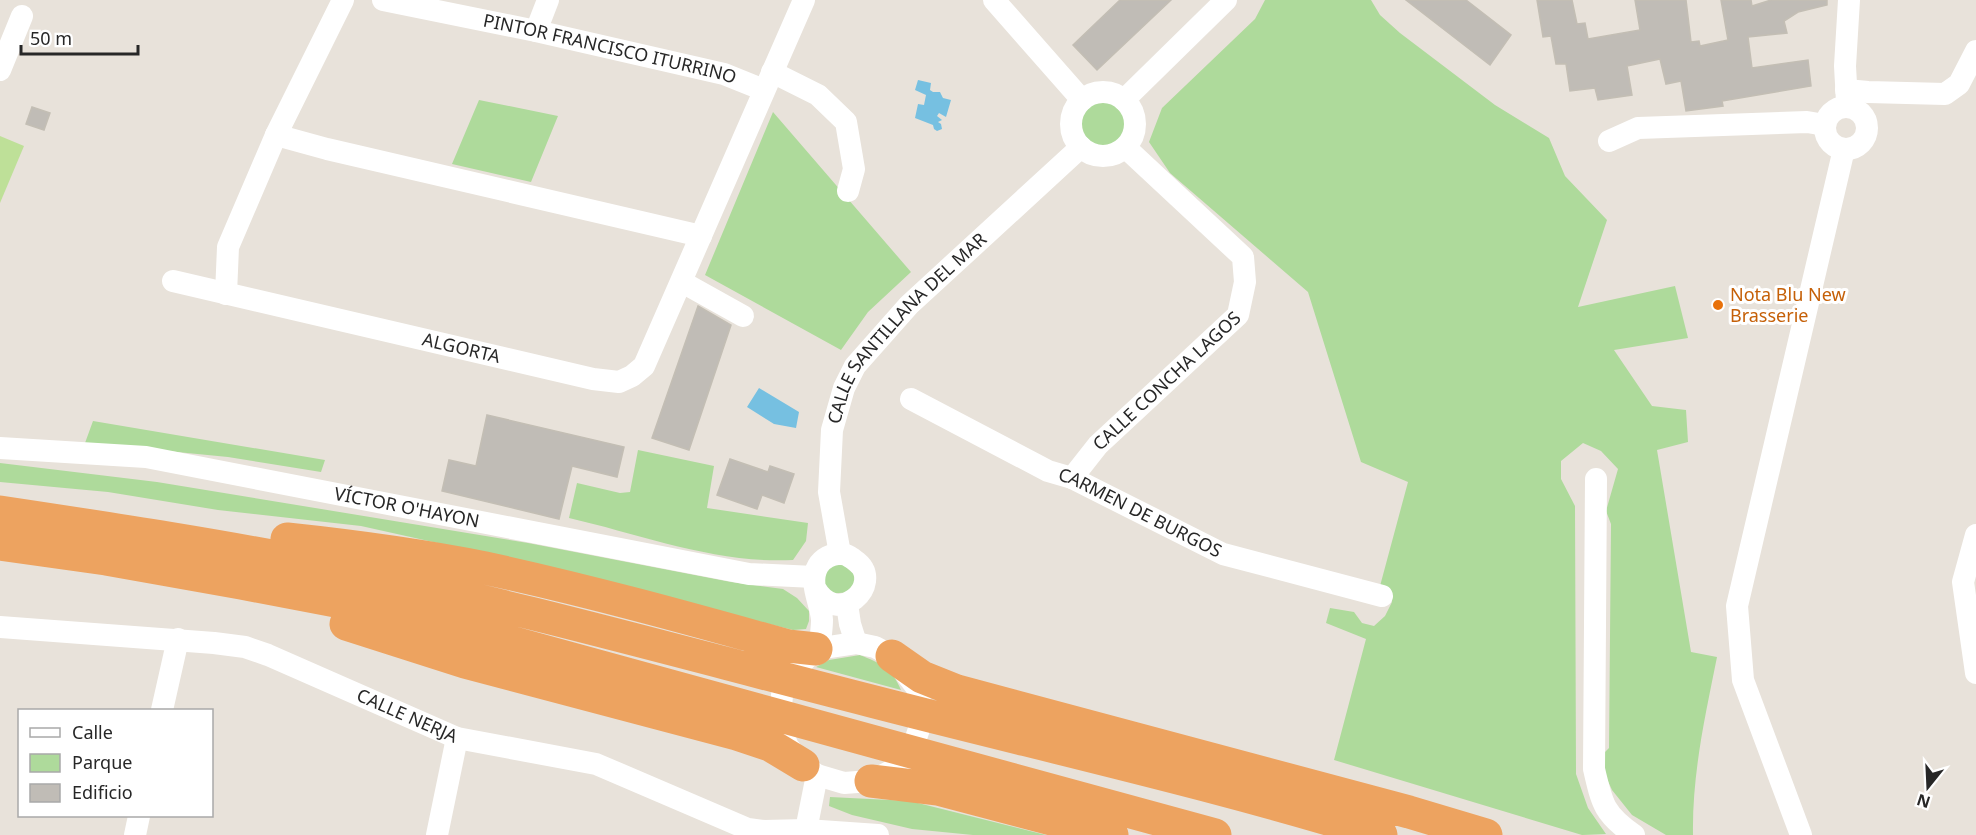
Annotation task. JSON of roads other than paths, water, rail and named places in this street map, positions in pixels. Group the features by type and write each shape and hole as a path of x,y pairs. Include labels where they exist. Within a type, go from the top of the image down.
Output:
{"highway":[{"path":"0,512 172,537 340,569 470,599 1114,762 1260,800 1381,835"},
{"path":"172,537 238,533 409,555 535,580 788,646 818,648"},
{"path":"0,544 106,559 341,602 499,639 1215,835"},
{"path":"241,583 298,610 376,632 465,662 737,734 770,746 810,770"},
{"path":"892,656 921,677 957,692 1398,809 1486,835"},
{"path":"871,781 938,789 1112,835"}],"street":[{"path":"226,294 228,247 276,135 343,0"},
{"name":"PINTOR FRANCISCO ITURRINO","path":"383,0 537,31 724,74 768,81 818,95 846,122 854,169 848,191"},
{"path":"537,31 548,0"},
{"name":"ALGORTA","path":"172,281 547,369 618,382 633,376 645,366 804,0"},
{"path":"994,0 1082,100"},
{"path":"1124,100 1226,0"},
{"path":"1849,0 1845,66 1847,98 1864,117 1867,129 1862,141 1851,148 1844,149 1832,144 1825,132 1825,125 1827,119 1847,98 1868,92 1945,94 1959,84 1976,51"},
{"path":"0,70 22,16"},
{"path":"1096,93 1111,93 1124,100 1134,115 1135,133 1126,148 1111,156 1095,156 1081,147 1072,132 1072,115 1082,100 1096,93"},
{"path":"1609,141 1638,128 1808,122 1825,125"},
{"path":"276,135 327,149 701,236"},
{"name":"CALLE SANTILLANA DEL MAR","path":"840,554 829,492 832,430 844,388 855,366 909,305 1081,147"},
{"name":"CALLE CONCHA LAGOS","path":"1072,478 1098,445 1238,315 1245,282 1243,257 1126,148"},
{"path":"1801,835 1743,681 1737,606 1844,149"},
{"path":"684,276 743,316"},
{"name":"CARMEN DE BURGOS","path":"911,399 1048,471 1072,478 1222,554 1382,596"},
{"name":"VÍCTOR O'HAYON","path":"0,448 147,457 749,574 815,582"},
{"path":"1596,479 1594,769 1601,798 1615,822 1634,835"},
{"path":"1976,535 1963,582 1976,673"},
{"path":"815,582 820,596 828,602 838,605 848,604 858,598 864,587 865,575 861,564 851,557 840,554 827,557 818,565 815,582 822,620 818,648"},
{"path":"848,604 850,624 856,643"},
{"name":"CALLE NERJA","path":"0,627 178,639 245,647 458,738 596,764 748,829 878,835"},
{"path":"162,709 178,639"},
{"path":"856,643 875,647 892,656 917,688 921,706 920,726 914,744 904,760 889,772 871,781 844,783 810,770 787,745 780,720 782,695 793,672 818,648 856,643"},
{"path":"437,835 458,738"},
{"path":"806,830 810,770"},
{"path":"135,835 139,817"}],"water":[{"path":"918,80 931,83 930,90 940,92 943,98 951,100 946,117 939,113 937,116 942,120 938,122 942,129 937,131 933,125 915,118 918,104 924,105 926,95 915,90"},
{"path":"759,388 799,412 796,428 774,424 747,407"}],"place":[{"name":"Nota Blu New Brasserie","path":"1718,305"}]}
